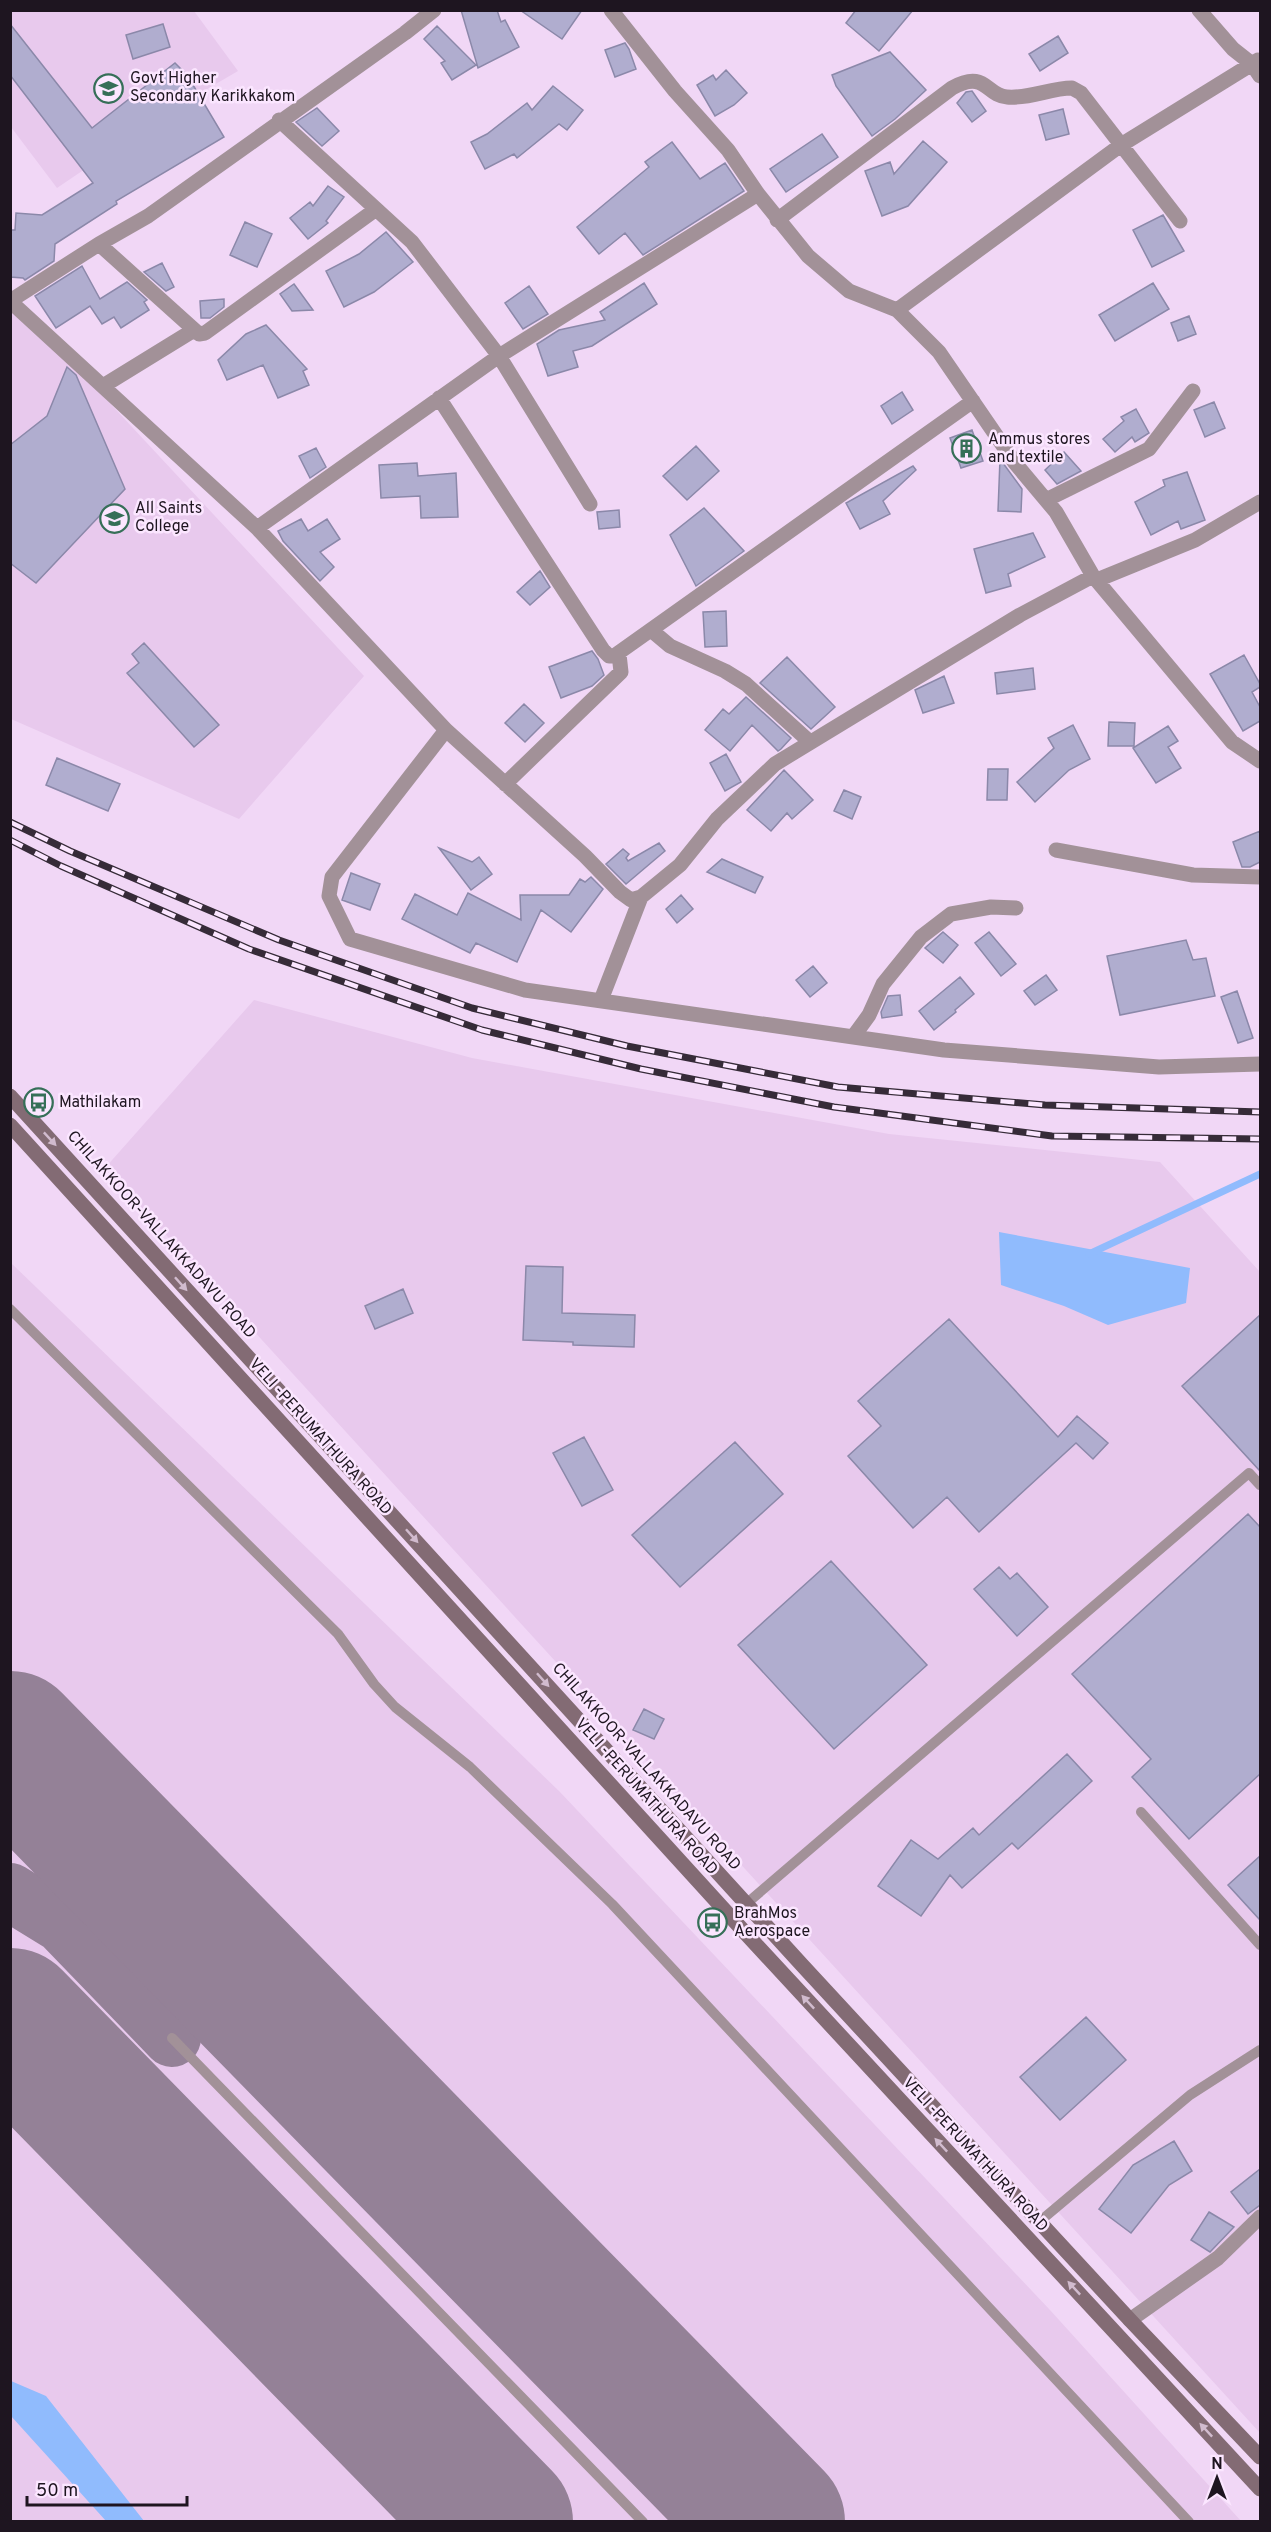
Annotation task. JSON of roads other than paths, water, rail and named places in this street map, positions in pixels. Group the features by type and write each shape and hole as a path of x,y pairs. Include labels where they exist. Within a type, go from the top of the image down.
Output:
{"main road":[{"name":"CHILAKKOOR-VALLAKKADAVU ROAD","path":"10,1096 746,1904 1130,2320 1260,2457"},
{"name":"VELI -PERUMATHURA ROAD","path":"10,1125 749,1937 1260,2489"}],"street":[{"path":"434,10 148,216 99,244 11,301 257,528 446,730 631,900 641,897 680,865 717,819 775,764 1020,615 1095,578 1195,540 1260,502"},
{"path":"611,10 675,91 728,150 777,220 808,256 849,291 897,310 939,352 1015,463 1056,512 1095,578 1232,742 1260,760"},
{"path":"897,310 1121,145 1258,66 1233,49 1199,10"},
{"path":"777,220 963,82 984,83 1004,97 1025,97 1072,88 1081,93 1180,221"},
{"path":"279,120 412,242 499,356 590,504"},
{"path":"257,528 499,356 758,194"},
{"path":"99,244 199,334 205,333 375,210"},
{"path":"103,386 194,330"},
{"path":"1046,501 1149,448 1193,391"},
{"path":"439,398 609,656 619,654 973,400"},
{"path":"651,630 670,646 708,662 746,684 810,742"},
{"path":"505,784 621,672 619,654"},
{"path":"446,730 332,877 329,896 350,939 525,990 944,1050 1159,1067 1260,1064"},
{"path":"1056,850 1193,875 1260,878"},
{"path":"601,1000 641,897"},
{"path":"853,1037 869,1015 883,984 921,938 943,920 951,914 991,907 1016,908"},
{"path":"1130,2320 1218,2258 1260,2217"}],"lane":[{"path":"10,1309 338,1634 374,1684 395,1707 470,1767 612,1904 1189,2522"},
{"path":"746,1904 1249,1473 1260,1485"},
{"path":"1141,1812 1260,1945"},
{"path":"172,2038 643,2522"},
{"path":"1039,2222 1191,2095 1260,2050"}],"water":[{"path":"999,1232 1190,1268 1186,1303 1108,1325 1064,1306 1001,1285"},
{"path":"11,2381 46,2396 144,2521 106,2521 11,2416"}],"waterway":[{"path":"1089,1254 1260,1174"}],"railway":[{"path":"10,822 70,851 279,940 472,1008 627,1046 838,1087 1045,1105 1260,1112"},
{"path":"10,840 61,866 249,949 482,1030 641,1069 834,1107 1052,1136 1260,1139"}],"place":[{"name":"Govt Higher Secondary Karikkakom","path":"109,88"},
{"name":"Ammus stores and textile","path":"967,449"},
{"name":"All Saints College","path":"114,518"},
{"name":"Mathilakam","path":"38,1103"},
{"name":"BrahMos Aerospace","path":"713,1923"}]}
